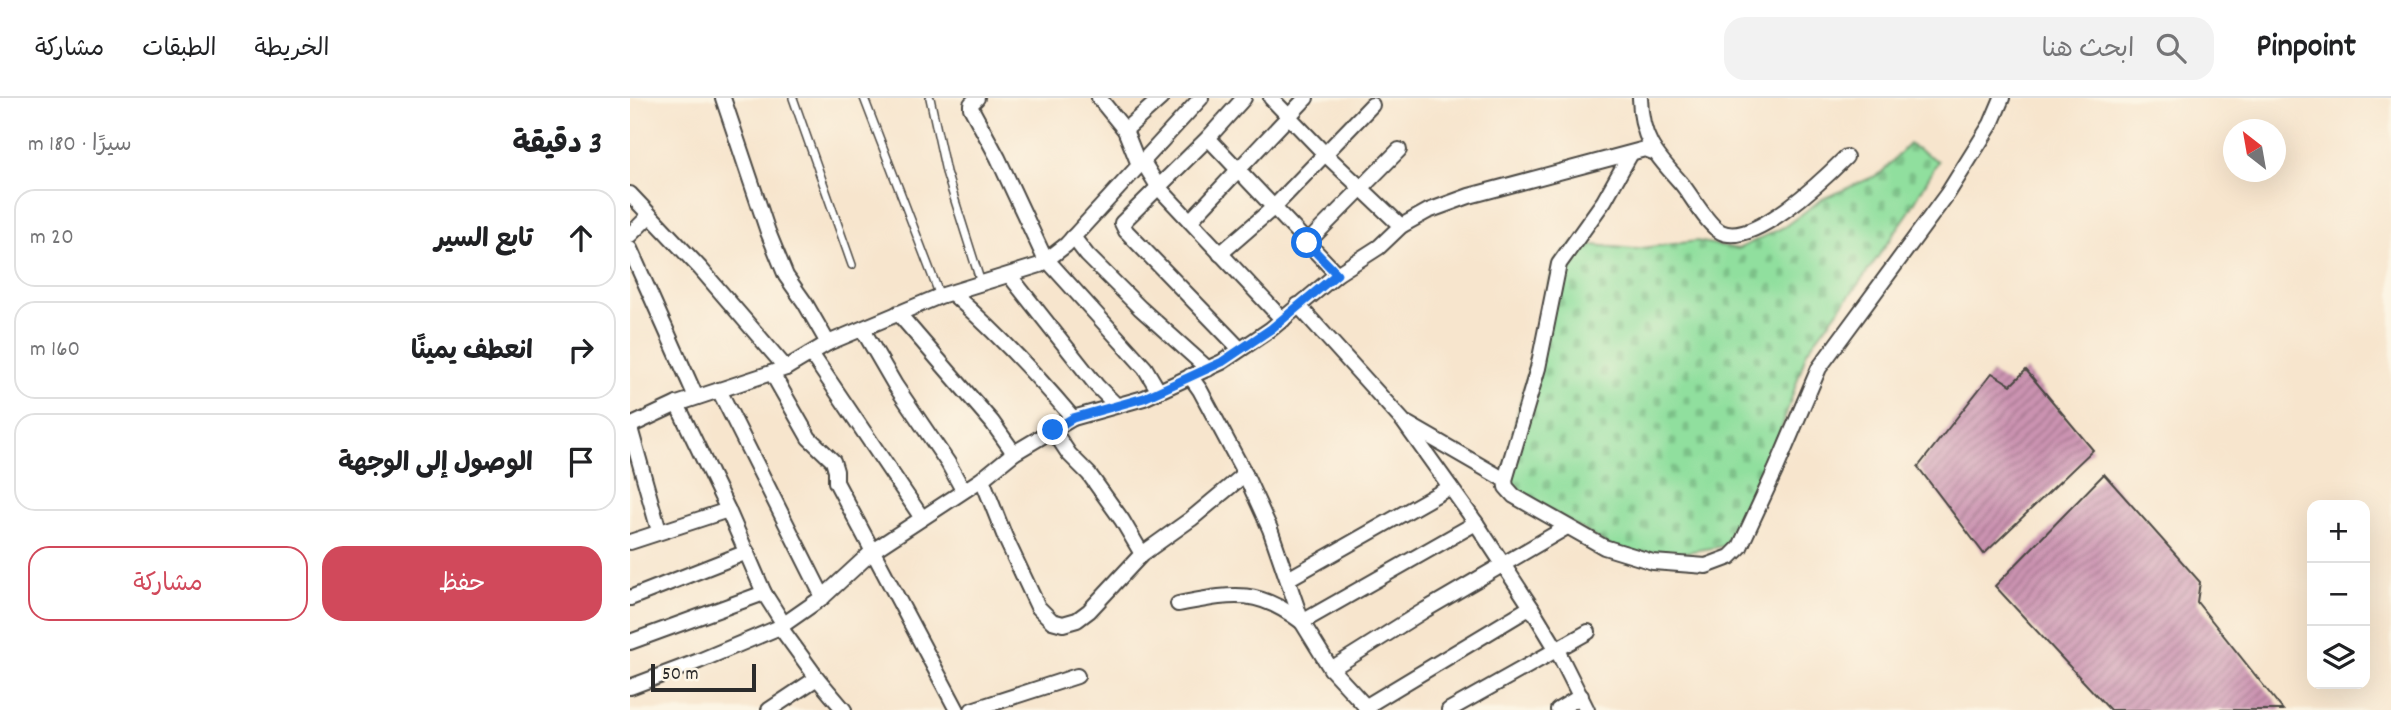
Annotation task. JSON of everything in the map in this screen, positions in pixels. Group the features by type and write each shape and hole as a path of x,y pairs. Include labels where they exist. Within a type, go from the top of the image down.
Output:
{"street":[{"path":"723,98 768,232 786,276 828,343"},
{"path":"977,98 971,108 1047,261 1145,368 1158,390"},
{"path":"1100,98 1125,130 1141,163 1159,188 1283,320"},
{"path":"1125,130 1161,98"},
{"path":"659,531 630,427 677,404 779,370 811,355 828,343 898,313 1047,261 1073,237 1201,98"},
{"path":"1240,349 1123,228 1122,223 1208,138 1244,98"},
{"path":"1271,98 1401,226"},
{"path":"1190,221 1307,98"},
{"path":"1640,98 1642,120 1653,152 1693,197 1713,226 1730,235 1746,232 1798,202 1846,157"},
{"path":"1630,155 1610,191 1559,264 1538,368 1505,480 1506,487 1514,496 1604,547 1653,562 1706,566 1730,557 1740,547 1819,368 1948,193 1991,124 2002,98"},
{"path":"1220,254 1273,208 1372,105"},
{"path":"1208,138 1337,274"},
{"path":"630,687 699,661 781,625 823,597 874,550 982,479 1014,453 1073,418 1144,398 1208,369 1283,320 1337,274 1379,247 1401,226 1428,211 1469,196 1645,149 1653,152"},
{"path":"1307,243 1399,150"},
{"path":"630,194 700,268 779,370 809,438 832,461 836,482 957,710"},
{"path":"630,235 649,216"},
{"path":"1073,237 1140,308 1208,369"},
{"path":"630,249 696,397"},
{"path":"1010,276 1097,386 1116,405"},
{"path":"946,295 996,332 1073,418"},
{"path":"1298,305 1403,421 1476,523 1557,650 1587,710"},
{"path":"898,313 992,422 1014,453"},
{"path":"863,330 963,490"},
{"path":"811,355 922,518"},
{"path":"1190,376 1245,474 1270,529 1302,622 1331,669 1367,708 1531,607"},
{"path":"719,390 823,597"},
{"path":"677,404 781,625 817,678 844,710"},
{"path":"1403,421 1505,480"},
{"path":"1053,430 1069,454 1089,474 1122,520 1142,554"},
{"path":"982,479 1032,597 1052,621 1063,624 1077,620 1118,582 1142,554 1201,511 1245,474"},
{"path":"1288,579 1450,487"},
{"path":"630,542 728,510"},
{"path":"1302,622 1476,523"},
{"path":"1331,669 1567,527"},
{"path":"630,598 747,552"},
{"path":"630,642 764,593"},
{"path":"1178,604 1222,597 1253,596 1273,602 1302,622"},
{"path":"1449,710 1588,632"},
{"path":"972,710 1077,676"},
{"path":"775,708 817,678"},
{"path":"1558,710 1581,696"}],"lane":[{"path":"793,98 852,265"},
{"path":"864,98 946,295"},
{"path":"930,98 946,172 981,283"}],"green space":[{"path":"1909,144 1938,161 1909,212 1807,351 1780,433 1724,546 1661,556 1617,550 1509,486 1505,466 1555,261 1573,243 1634,249 1697,241 1738,249 1784,227 1822,199 1880,174"}],"building":[{"path":"2026,370 2093,450 1984,554 1918,467 1992,373 2011,385"},
{"path":"2104,474 2200,582 2197,602 2283,710 2110,710 1995,586"}],"route":[{"path":"1053,430 1073,418 1144,398 1208,369 1236,354 1271,329 1337,274 1307,243"}]}
